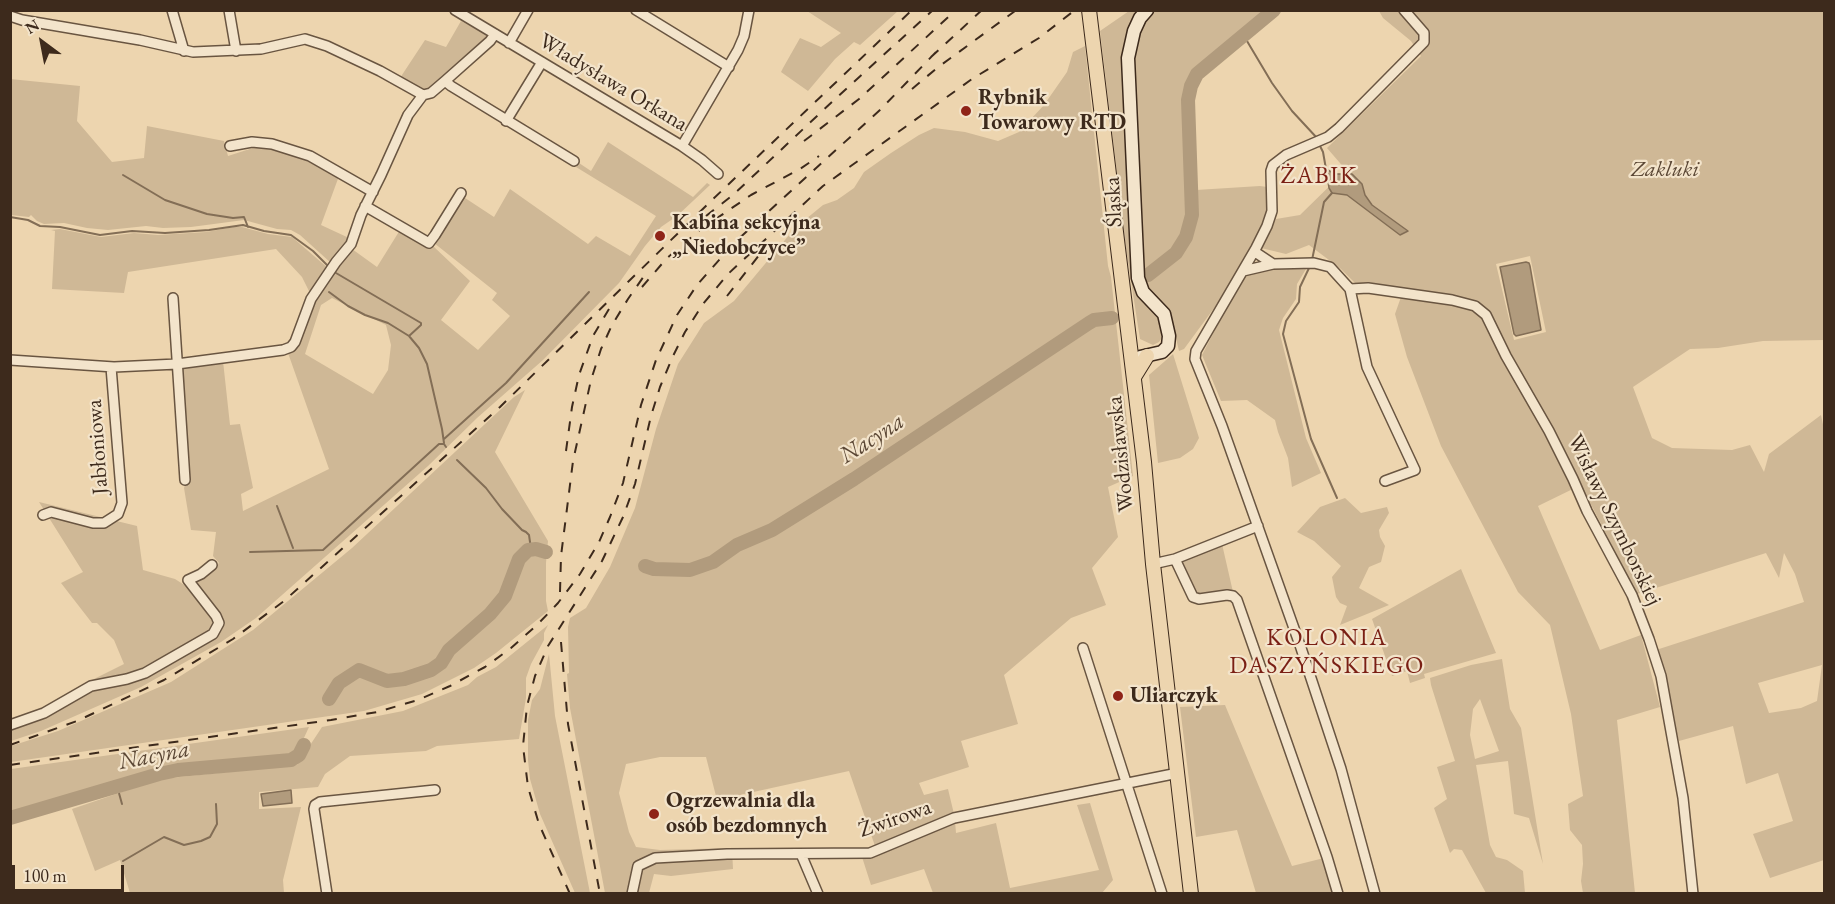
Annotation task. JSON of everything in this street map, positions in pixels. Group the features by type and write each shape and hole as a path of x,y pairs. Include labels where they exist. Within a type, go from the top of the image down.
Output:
{"main road":[{"name":"Wodzisławska","path":"1089,10 1132,359 1191,894"},
{"path":"1134,377 1147,356"}],"street":[{"path":"172,10 184,51"},
{"path":"229,10 236,51"},
{"name":"Władysława Orkana","path":"455,10 682,146 718,174"},
{"path":"509,43 528,10"},
{"path":"636,10 729,67"},
{"path":"682,146 741,43 749,10"},
{"name":"Śląska","path":"1132,359 1165,350 1170,336 1164,314 1143,292 1138,274 1128,58 1134,31 1147,10"},
{"path":"1375,894 1341,769 1301,648 1222,426 1195,359 1196,351 1255,252 1267,226 1272,211 1271,171 1273,165 1286,155 1328,137 1424,42 1424,33 1404,10"},
{"path":"10,16 140,40 184,51 261,49 305,39 354,58 423,95 431,93 495,34"},
{"path":"506,120 542,62"},
{"path":"445,81 574,161"},
{"name":"Jabłoniowa","path":"10,360 111,367 177,364 291,347 311,299 351,244 365,207 408,115 423,95"},
{"path":"230,146 252,142 272,144 310,156 373,192"},
{"path":"365,207 429,243 461,193"},
{"path":"1255,252 1273,264"},
{"path":"1243,272 1273,264 1314,263 1330,267 1350,289 1367,367 1415,470 1385,481"},
{"name":"Wisławy Szymborskiej","path":"1350,289 1368,288 1465,303 1475,306 1486,315 1506,356 1549,431 1587,511 1632,595 1649,639 1661,676 1683,798 1694,894"},
{"path":"173,298 185,480"},
{"path":"1128,333 1147,356"},
{"name":"Jabłoniowa","path":"43,515 51,512 93,523 104,523 118,514 122,503 111,367"},
{"path":"1153,564 1174,559 1258,526"},
{"path":"1174,559 1193,597 1199,599 1227,595 1237,600 1338,894"},
{"path":"10,725 44,713 92,686 127,680 145,673 213,634 219,624 216,616 186,581 201,574 212,565"},
{"path":"1083,648 1162,894"},
{"name":"Żwirowa","path":"632,894 638,866 655,858 727,854 870,853 954,818 1178,773"},
{"path":"327,894 315,805 320,802 435,790"},
{"path":"801,854 818,894"}],"green space":[{"path":"807,11 898,11 860,45 854,42 835,59 808,91 781,72 800,38 821,47 841,33"},
{"path":"1129,11 1142,11 1124,45 1136,290 1139,296 1158,313 1164,335 1159,342 1153,345 1140,339 1126,249 1100,31"},
{"path":"1154,11 1277,11 1197,77 1193,91 1193,221 1173,253 1144,274 1134,49 1139,28"},
{"name":"Zakluki","path":"1379,11 1824,11 1824,340 1763,341 1718,348 1690,349 1633,387 1652,438 1672,448 1732,450 1750,445 1764,472 1769,454 1821,415 1824,429 1824,860 1770,878 1753,834 1793,821 1778,773 1746,784 1733,726 1679,741 1656,650 1804,602 1795,574 1784,553 1779,578 1766,553 1637,594 1581,485 1538,506 1600,650 1641,635 1660,707 1617,720 1635,893 1583,893 1582,845 1570,830 1568,804 1583,796 1571,714 1550,625 1518,592 1441,446 1407,357 1395,314 1401,297 1399,289 1356,284 1341,269 1309,245 1286,254 1261,248 1276,219 1300,215 1346,170 1327,148 1421,56 1411,41 1383,18","holes":["1530,256 1546,332 1514,340 1496,264","1822,665 1817,701 1801,708 1769,713 1758,683"]},
{"path":"461,21 489,36 426,92 400,78 425,40 446,47"},
{"path":"1085,46 1133,476 1108,487 1118,537 1092,568 1106,605 1071,618 1004,675 1018,724 961,741 969,767 919,783 924,795 948,789 954,814 875,846 849,771 717,800 706,757 660,757 626,764 619,793 629,832 636,847 660,850 732,848 733,869 671,876 654,874 649,893 605,893 570,708 567,674 569,673 568,627 570,618 586,608 610,567 635,508 656,429 678,364 704,323 734,301 795,228 823,205 837,200 854,188 864,172 919,135 934,128 965,132 998,141 1019,132 1044,105 1067,72 1073,52"},
{"path":"10,79 80,86 77,121 112,162 144,158 147,126 224,141 228,156 256,147 275,148 307,160 339,176 321,225 349,238 345,247 331,263 300,235 291,230 277,229 244,220 191,227 146,226 108,230 64,223 44,224 31,215 29,217 11,215"},
{"path":"608,142 693,197 707,183 710,185 677,216 661,227 619,283 543,360 477,418 428,466 256,618 221,642 141,687 41,731 11,741 11,729 40,719 88,691 125,683 221,628 195,583 219,563 213,556 216,532 191,530 184,488 189,473 181,367 223,361 230,425 240,424 253,488 241,494 243,511 329,469 288,353 302,333 316,298 332,273 352,249 377,267 400,230 433,246 470,281 441,320 478,350 510,316 492,300 497,293 434,243 462,196 494,217 510,189 588,244 596,236 630,256 656,216 576,167 579,163 591,171","holes":["332,298 386,325 391,345 388,370 373,394 305,354 321,305"]},
{"path":"1267,187 1269,211 1260,230 1234,281 1184,349 1179,351 1171,317 1164,305 1147,290 1145,282 1184,248 1191,235 1195,218 1196,190"},
{"path":"234,227 292,237 329,269 313,293 309,291 302,277 276,249 128,272 124,293 52,289 55,231 51,230 60,229 101,237 134,233 158,235 206,232"},
{"path":"1306,269 1297,284 1296,299 1283,318 1279,330 1306,438 1321,473 1292,487 1288,458 1275,420 1247,400 1221,401 1202,355 1243,276 1265,270"},
{"path":"1173,354 1199,438 1193,449 1180,458 1158,463 1149,375"},
{"path":"525,390 495,452 548,541 546,601 548,611 496,653 474,668 422,694 364,711 11,762 11,746 58,731 171,682 253,630 352,548 514,397"},
{"path":"1345,498 1361,513 1387,507 1389,513 1379,530 1385,546 1381,562 1369,567 1359,588 1389,605 1340,625 1347,606 1340,603 1336,597 1332,577 1341,566 1314,541 1297,532 1320,507"},
{"path":"39,502 137,526 143,570 175,579 189,588 214,624 211,632 124,677 92,680 124,664 114,640 97,623 92,623 61,583 83,572"},
{"path":"1222,544 1233,592 1198,596 1178,561"},
{"path":"1461,569 1496,653 1424,674 1425,678 1410,683 1407,671 1392,676 1372,619"},
{"path":"548,625 544,633 544,640 526,678 526,698 519,739 437,746 426,751 350,756 325,774 318,787 259,792 259,809 301,807 283,880 284,893 130,893 120,860 95,871 72,809 160,779 297,765 322,727 403,711 468,685 477,677 496,667"},
{"path":"549,654 555,716 590,893 575,893 540,814 530,779 528,720 532,700 540,689"},
{"path":"1502,659 1510,709 1521,728 1543,864 1529,818 1514,814 1508,761 1476,765 1490,845 1496,857 1507,860 1523,871 1525,893 1486,893 1462,850 1454,849 1450,853 1434,808 1447,799 1437,767 1455,761 1430,678 1471,665","holes":["1480,699 1499,751 1475,759 1470,735 1473,709"]},
{"path":"1225,705 1292,866 1324,858 1333,893 1256,893 1237,830 1196,837 1180,707"},
{"path":"309,727 297,753 289,757 179,767 154,772 11,815 11,769"},
{"path":"1090,803 1113,880 1102,893 933,893 924,869 871,885 862,857 955,821 956,833 996,823 1010,888 1099,870 1077,805"}],"shaded area":[{"path":"1326,169 1335,174 1352,174 1362,184 1365,195 1372,205 1408,231 1400,235 1347,195 1332,193"},
{"path":"1526,262 1530,266 1541,330 1516,336 1500,267"},
{"path":"291,790 292,803 263,806 261,794"}],"waterway":[{"name":"Nacyna","path":"1148,275 1176,253 1186,237 1192,215 1188,100 1191,86 1197,74 1274,10"},
{"path":"1244,36 1292,111 1317,138"},
{"path":"1319,144 1326,169"},
{"path":"123,175 165,200 207,214 233,218 244,217 248,227"},
{"path":"1312,260 1324,202 1332,193"},
{"path":"10,217 28,220 40,226 60,227 100,235 132,231 165,233 209,230 243,225 291,235 313,251 329,267"},
{"path":"1310,266 1300,287 1299,302 1286,321 1283,334 1311,439 1337,498"},
{"path":"336,273 421,323 409,336 419,348 427,364 444,443"},
{"path":"329,292 348,306 388,323 409,336"},
{"path":"444,439 506,383 589,292"},
{"name":"Nacyna","path":"645,566 654,569 690,570 713,562 737,545 772,530 854,479 1089,323 1094,320 1112,318"},
{"path":"250,552 323,550 439,444 444,444 446,447"},
{"path":"457,460 529,535 531,549"},
{"path":"277,506 293,548"},
{"name":"Nacyna","path":"329,699 339,683 359,670 387,681 404,679 431,670 441,663 449,650 490,614 505,596 519,559 528,550 536,549 546,552"},
{"name":"Nacyna","path":"10,818 178,770 291,760 299,755 304,745"},
{"path":"117,786 122,804"},
{"path":"123,861 164,837 184,845 210,837 217,824 216,804"}],"railway":[{"path":"10,745 77,721 164,680 233,639 284,601 500,407 712,200 912,10"},
{"path":"706,216 733,195 933,10"},
{"path":"804,141 859,99 956,10"},
{"path":"931,57 982,10"},
{"path":"570,894 539,824 528,787 523,746 527,706 535,676 548,646 602,561 623,517 635,484 660,387 685,332 703,304 728,274 823,186 972,79 1039,38 1075,10"},
{"path":"912,89 1015,11"},
{"path":"10,765 377,712 418,700 450,686 485,667 511,648 558,603 580,574 599,542 623,483 641,405 656,360 677,315 697,285 735,242 881,109 936,52"},
{"path":"642,287 667,258 701,229 751,195 800,169 819,156"},
{"path":"727,296 764,249"},
{"path":"560,592 561,556 573,461 591,380 612,325 644,276"},
{"path":"566,451 579,375 593,336 609,309"},
{"path":"561,642 568,724 600,894"}],"place":[{"name":"Rybnik Towarowy RTD","path":"966,111"},
{"name":"Kabina sekcyjna „Niedobczyce”","path":"660,236"},
{"name":"Uliarczyk","path":"1118,696"},
{"name":"Ogrzewalnia dla osób bezdomnych","path":"654,814"}],"district":[{"name":"ŻABIK","path":"1319,176"},
{"name":"KOLONIA DASZYŃSKIEGO","path":"1327,652"}]}
